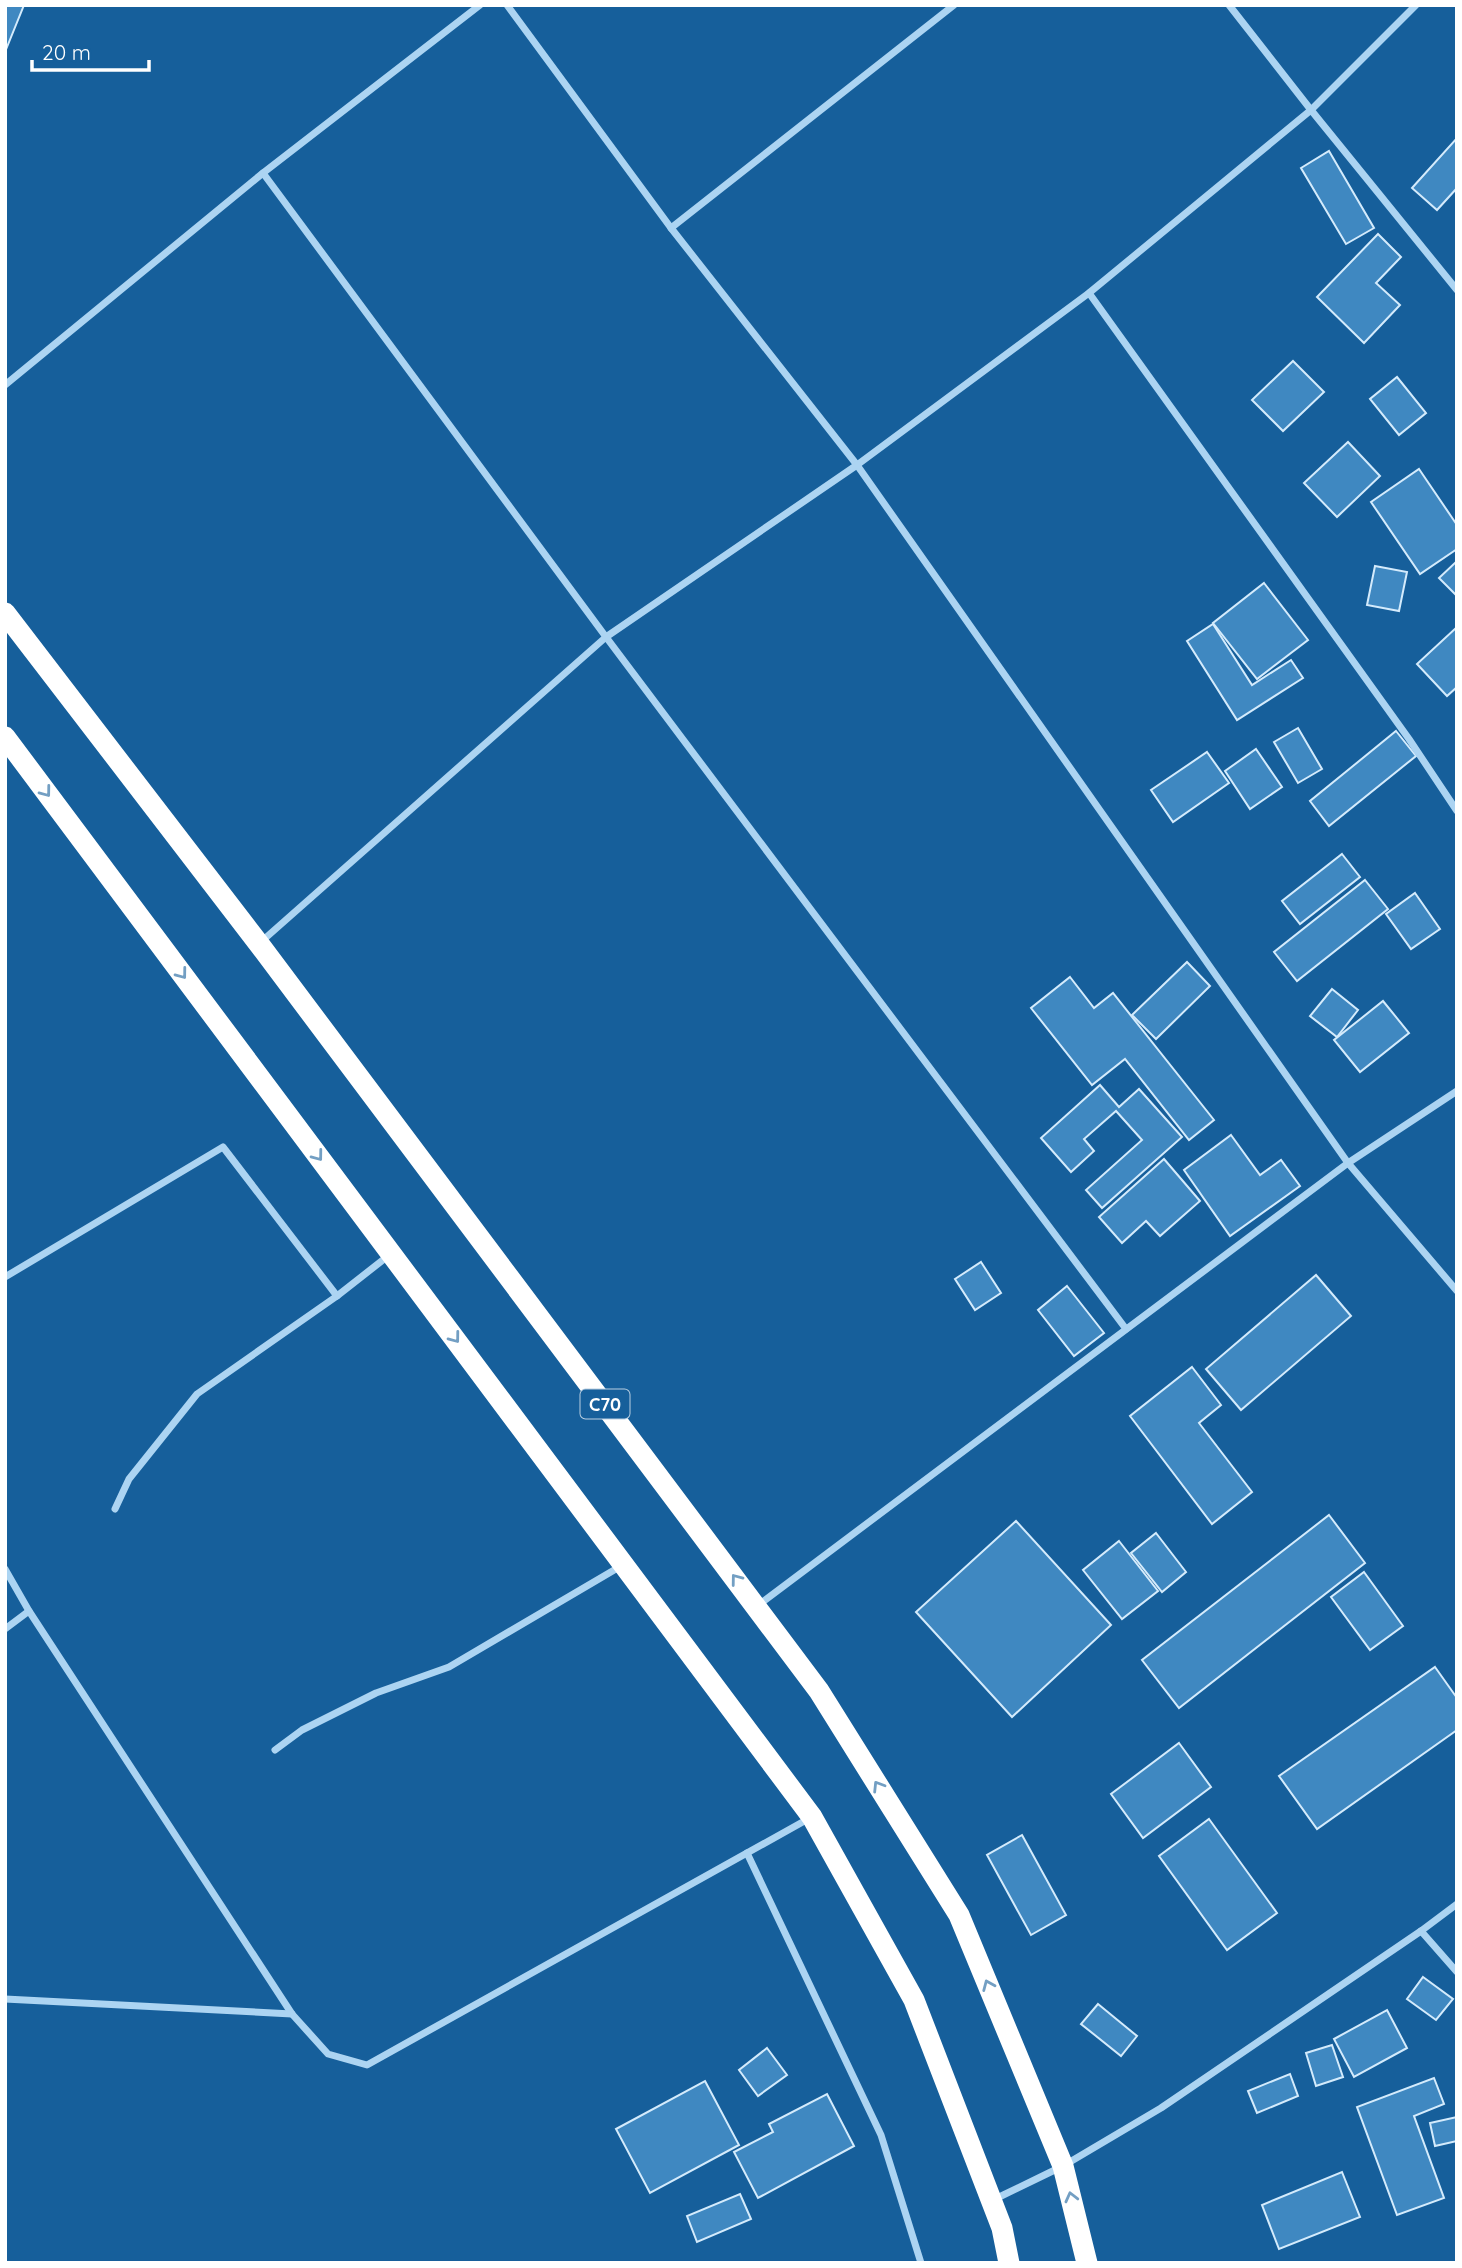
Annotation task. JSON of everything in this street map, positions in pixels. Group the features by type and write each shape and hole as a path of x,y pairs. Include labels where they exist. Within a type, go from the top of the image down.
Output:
{"highway":[{"name":"C70","path":"5,613 258,944 819,1691 959,1915 1063,2166 1087,2263"},
{"path":"5,737 812,1817 914,2000 1002,2228 1009,2263"}],"street":[{"path":"5,385 263,173 480,5"},
{"path":"508,5 671,228 857,465 1348,1163 1457,1291"},
{"path":"671,228 954,5"},
{"path":"1229,5 1457,290"},
{"path":"258,944 606,637 857,465 1089,293 1311,110 1416,5"},
{"path":"263,173 606,637 1126,1329"},
{"path":"1089,293 1409,739 1457,811"},
{"path":"757,1606 1348,1163 1457,1091"},
{"path":"5,1277 223,1147 337,1296"},
{"path":"115,1509 129,1479 197,1394 337,1296 391,1254"},
{"path":"275,1750 302,1730 376,1693 449,1667 625,1564"},
{"path":"5,1569 29,1611 292,2014 328,2054 367,2065 812,1817"},
{"path":"5,1629 29,1611"},
{"path":"747,1853 881,2135 921,2263"},
{"path":"991,2200 1063,2166 1161,2108 1457,1904"},
{"path":"1421,1931 1457,1972"},
{"path":"5,1999 292,2014"}],"building":[{"path":"5,5 24,5 5,52"},
{"path":"1457,138 1457,188 1437,210 1412,188"},
{"path":"1329,151 1374,228 1346,244 1301,168"},
{"path":"1378,234 1401,257 1376,283 1400,305 1364,343 1317,297"},
{"path":"1293,361 1324,392 1283,431 1252,400"},
{"path":"1397,377 1426,413 1399,435 1370,399"},
{"path":"1348,442 1380,476 1337,517 1304,483"},
{"path":"1419,469 1457,525 1457,549 1420,574 1371,502"},
{"path":"1457,561 1457,596 1439,578"},
{"path":"1375,566 1407,572 1399,611 1367,605"},
{"path":"1264,583 1308,640 1257,679 1213,623"},
{"path":"1213,624 1252,685 1291,660 1303,678 1237,720 1187,641"},
{"path":"1457,627 1457,687 1447,696 1417,664"},
{"path":"1298,728 1322,769 1298,783 1274,742"},
{"path":"1396,731 1416,756 1329,826 1310,801"},
{"path":"1256,749 1282,787 1250,809 1225,771"},
{"path":"1207,752 1229,783 1173,822 1151,790"},
{"path":"1342,854 1360,877 1300,924 1282,901"},
{"path":"1365,880 1388,909 1297,981 1274,952"},
{"path":"1415,893 1440,929 1411,949 1386,914"},
{"path":"1187,962 1210,986 1156,1039 1132,1015"},
{"path":"1070,977 1094,1008 1113,993 1214,1120 1189,1140 1125,1059 1092,1085 1031,1008"},
{"path":"1332,989 1358,1010 1337,1037 1310,1016"},
{"path":"1383,1001 1409,1033 1360,1072 1334,1040"},
{"path":"1100,1085 1119,1107 1139,1089 1182,1137 1102,1208 1086,1190 1142,1140 1116,1111 1084,1139 1094,1151 1071,1172 1041,1138"},
{"path":"1231,1135 1260,1175 1281,1160 1300,1186 1230,1236 1184,1170"},
{"path":"1164,1159 1200,1201 1160,1236 1146,1221 1122,1243 1099,1217"},
{"path":"981,1262 1001,1293 975,1310 955,1279"},
{"path":"1316,1275 1351,1316 1241,1410 1206,1369"},
{"path":"1067,1286 1104,1333 1074,1356 1038,1310"},
{"path":"1192,1367 1221,1405 1199,1423 1252,1492 1212,1524 1130,1416"},
{"path":"1329,1515 1365,1563 1179,1708 1142,1660"},
{"path":"1016,1521 1111,1625 1012,1717 916,1612"},
{"path":"1156,1533 1186,1572 1162,1592 1131,1553"},
{"path":"1119,1541 1158,1591 1122,1619 1083,1570"},
{"path":"1364,1572 1403,1626 1370,1650 1331,1597"},
{"path":"1435,1667 1457,1698 1457,1730 1317,1829 1279,1776"},
{"path":"1179,1743 1211,1787 1143,1838 1111,1794"},
{"path":"1209,1819 1277,1913 1227,1950 1159,1856"},
{"path":"1022,1835 1066,1915 1031,1935 987,1855"},
{"path":"1423,1977 1453,1999 1436,2020 1407,1999"},
{"path":"1098,2004 1137,2036 1121,2056 1081,2024"},
{"path":"1387,2010 1407,2048 1354,2077 1334,2039"},
{"path":"1332,2045 1343,2077 1316,2086 1306,2053"},
{"path":"767,2048 787,2075 758,2096 739,2070"},
{"path":"1290,2074 1298,2096 1257,2113 1248,2091"},
{"path":"1434,2078 1444,2104 1414,2116 1444,2198 1397,2215 1357,2107"},
{"path":"705,2081 739,2145 650,2193 616,2129"},
{"path":"827,2094 854,2146 758,2198 734,2152 773,2132 769,2124"},
{"path":"1457,2117 1457,2141 1435,2146 1430,2123"},
{"path":"1342,2172 1360,2217 1279,2249 1262,2205"},
{"path":"740,2194 751,2219 697,2242 687,2216"}]}
